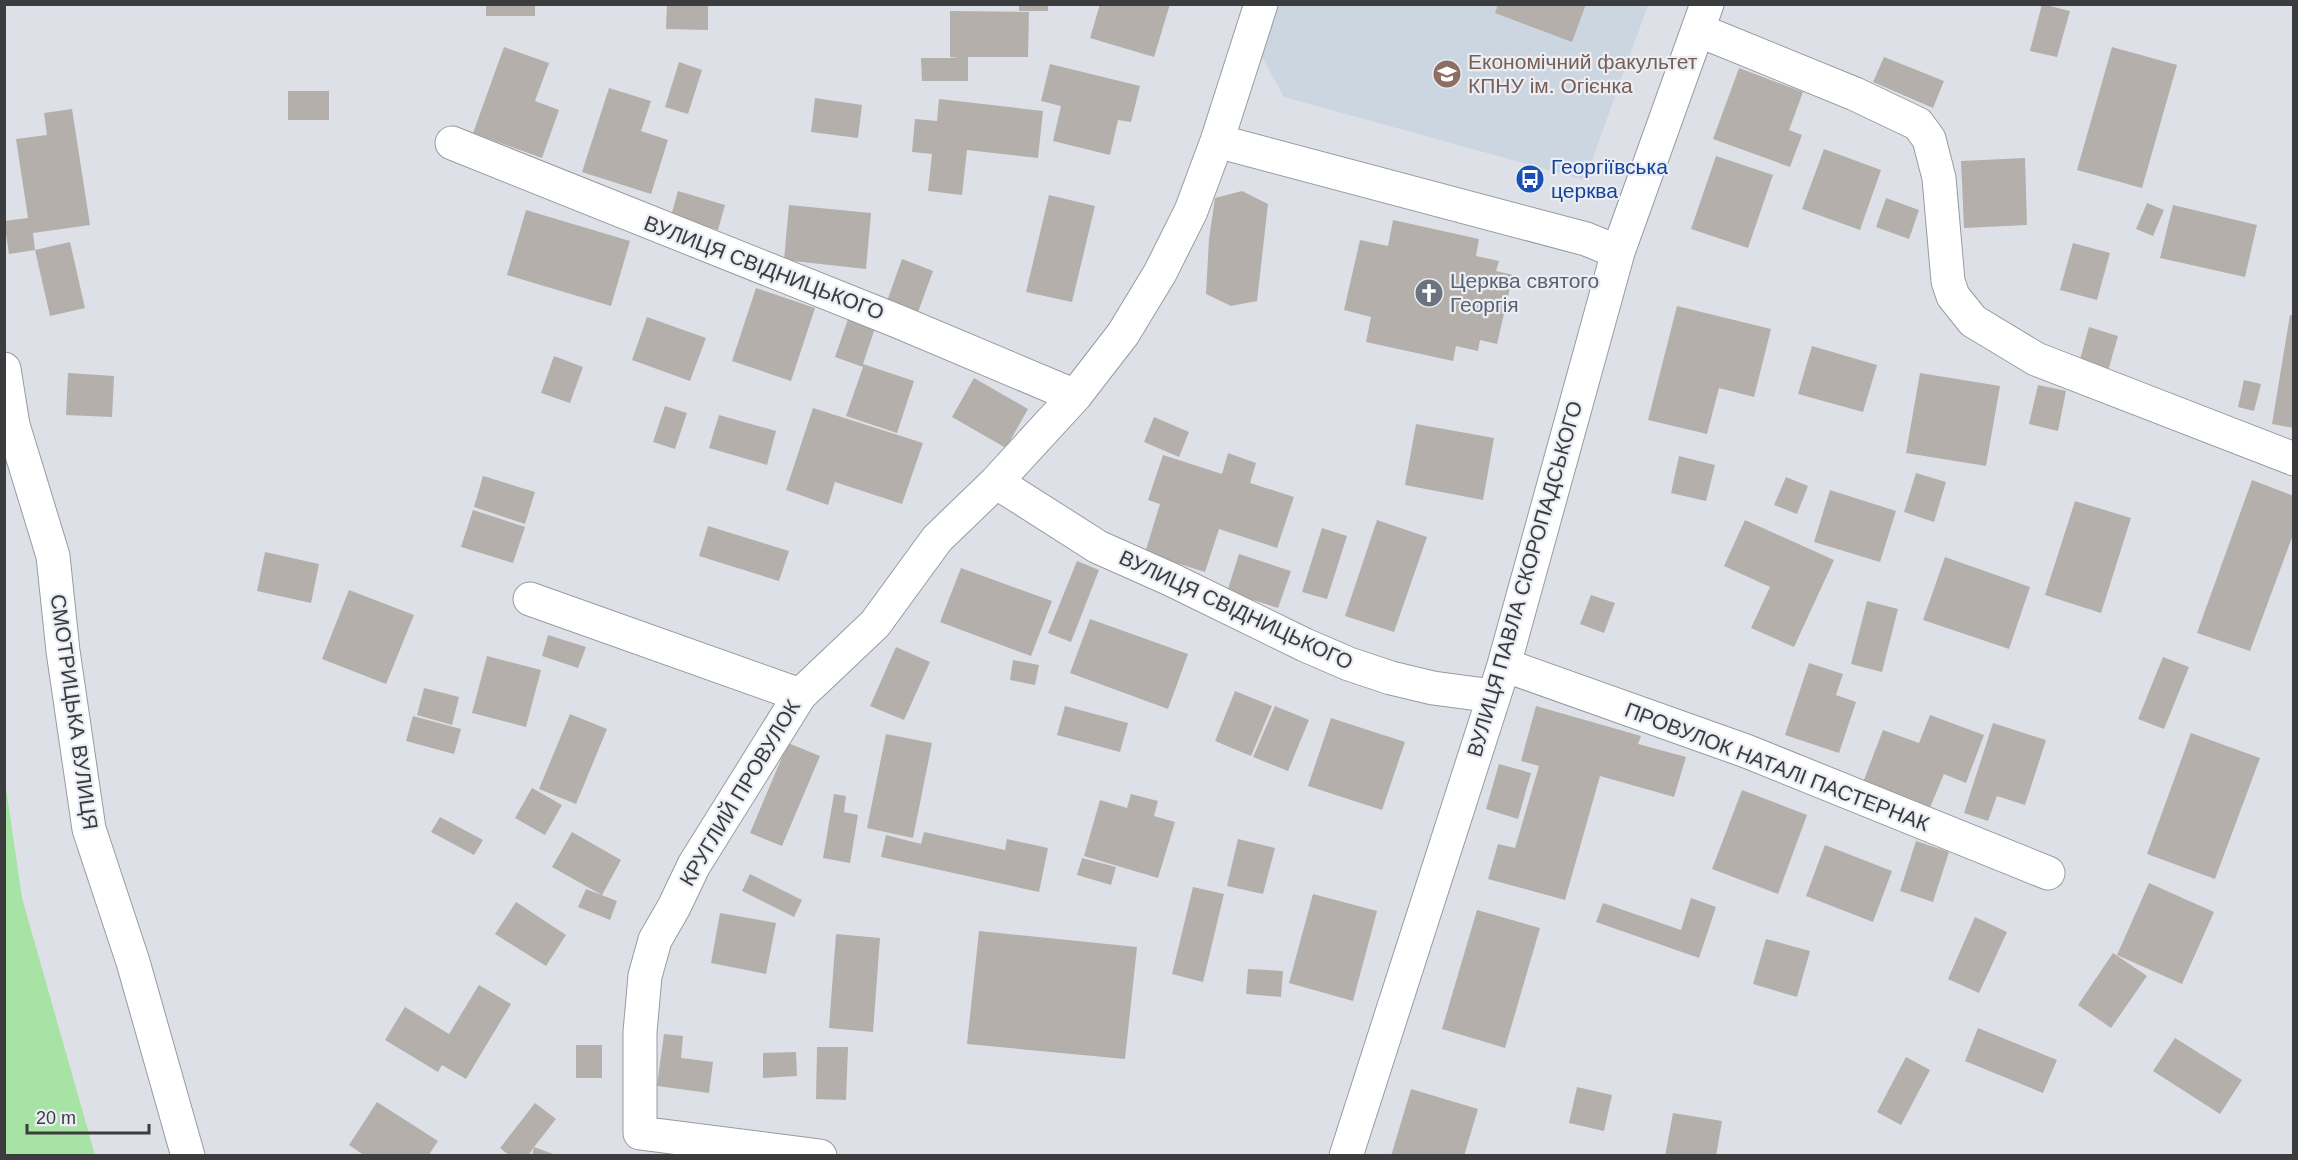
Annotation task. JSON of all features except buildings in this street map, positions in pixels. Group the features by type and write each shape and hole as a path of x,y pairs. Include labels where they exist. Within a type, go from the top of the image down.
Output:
{"street":[{"path":"800,695 875,624 937,539 996,482 1075,396 1123,334 1160,273 1191,211 1217,141 1261,4"},
{"path":"1702,17 1918,124 1929,139 1939,178 1948,281 1953,296 1973,321 2036,358 2294,459"},
{"name":"ВУЛИЦЯ ПАВЛА СКОРОПАДСЬКОГО","path":"1346,1155 1504,665 1618,252 1702,17"},
{"path":"1217,141 1586,239 1618,252"},
{"name":"ВУЛИЦЯ СВІДНИЦЬКОГО","path":"452,143 897,321 1075,396"},
{"name":"СМОТРИЦЬКА ВУЛИЦЯ","path":"4,369 14,426 53,556 63,651 89,829 133,962 188,1155"},
{"name":"ВУЛИЦЯ СВІДНИЦЬКОГО","path":"996,482 1098,547 1349,664 1391,678 1433,688 1493,696"},
{"name":"КРУГЛИЙ ПРОВУЛОК","path":"530,599 800,695 694,865 656,940 645,976 640,1032 638,1144 820,1155"},
{"name":"ПРОВУЛОК НАТАЛІ ПАСТЕРНАК","path":"1504,665 1746,751 2048,873"}],"shaded area":[{"name":"Економічний факультет КПНУ ім. Огієнка","path":"1275,5 1648,5 1585,180 1284,97 1259,52"}],"green space":[{"path":"5,781 22,898 95,1155 5,1155"}],"place":[{"name":"Економічний факультет КПНУ ім. Огієнка","path":"1447,74"},
{"name":"Георгіївська церква","path":"1530,179"},
{"name":"Церква святого Георгія","path":"1429,293"}]}
